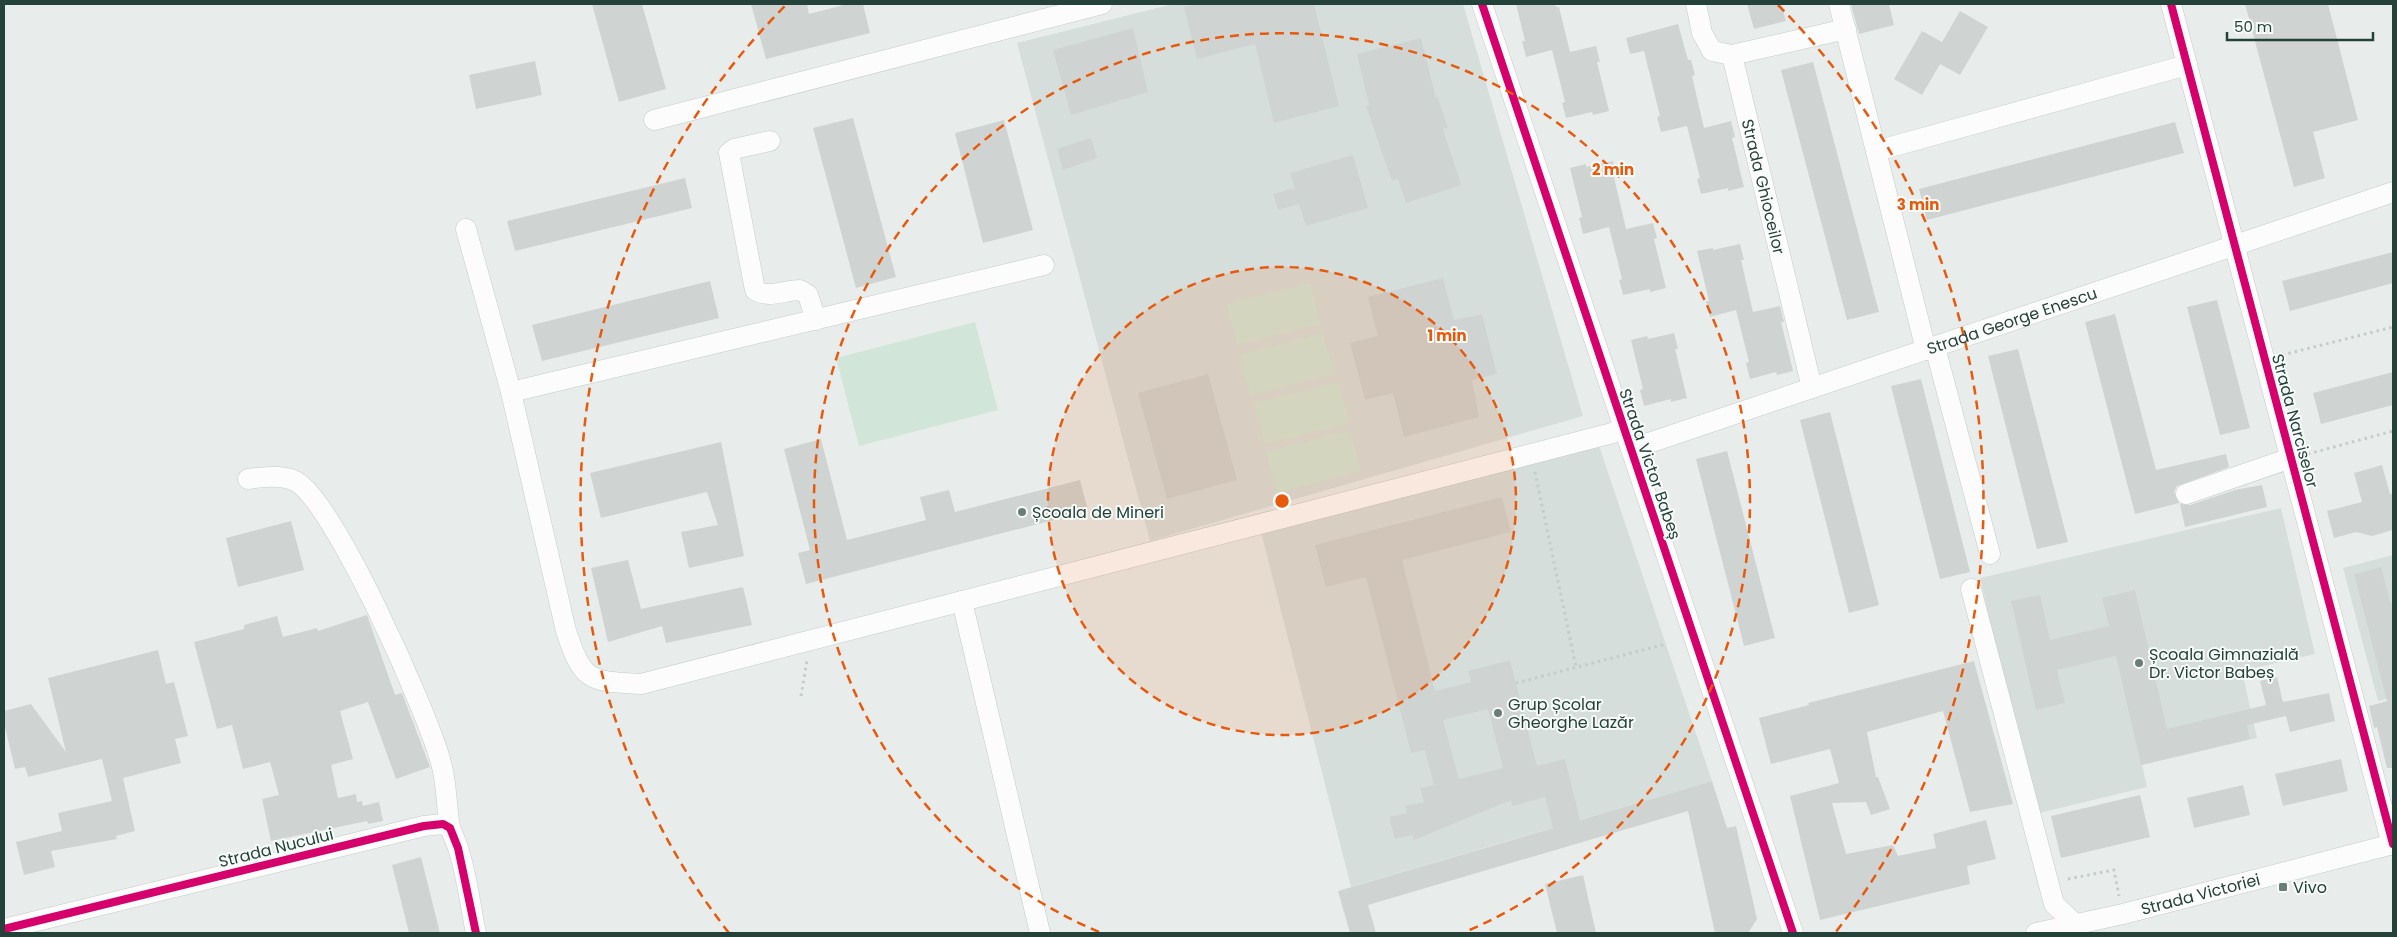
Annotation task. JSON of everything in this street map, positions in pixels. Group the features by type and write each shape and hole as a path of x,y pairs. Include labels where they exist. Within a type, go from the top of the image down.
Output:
{"street":[{"path":"654,120 1102,4"},
{"name":"Strada Victor Babeș","path":"1482,4 1793,933"},
{"path":"1696,4 1702,33 1712,51 1732,55 1846,29"},
{"path":"1839,4 1876,151 1930,348 1990,554"},
{"name":"Strada Narciselor","path":"2171,4 2393,845"},
{"name":"Strada Ghioceilor","path":"1732,55 1812,388"},
{"path":"1876,151 2188,65"},
{"path":"770,141 734,148 729,154 755,290 769,295 800,290 808,295 816,320"},
{"name":"Strada George Enescu","path":"466,228 511,392 566,631 575,658 584,672 599,681 641,684 1531,454 1627,440 1812,388 2393,192"},
{"path":"511,392 1044,265"},
{"path":"2186,494 2291,458"},
{"path":"248,479 272,476 295,480 322,507 388,632 428,725 442,764 450,828 458,848 476,933"},
{"path":"1971,589 2054,904 2077,929"},
{"path":"962,601 1040,933"},
{"name":"Strada Nucului","path":"4,929 424,826 443,824 450,828"},
{"name":"Strada Victoriei","path":"2036,933 2077,929 2122,914 2393,845"}],"path":[{"path":"2265,360 2393,327"},
{"path":"2291,458 2393,431"},
{"path":"1531,454 1576,667"},
{"path":"800,696 811,640"},
{"path":"1516,682 1666,644"},
{"path":"2059,881 2114,870 2122,914"}],"shaded area":[{"path":"1173,4 1463,4 1583,416 1150,541 1017,43"},
{"name":"Grup Școlar Gheorghe Lazăr","path":"1593,428 1712,781 1351,887 1257,516"},
{"name":"Școala Gimnazială Dr. Victor Babeș","path":"2281,508 2315,654 2242,671 2257,738 2142,765 2147,787 2035,814 1980,578"},
{"path":"2393,555 2393,697 2378,701 2343,568"}],"green space":[{"path":"1310,283 1321,324 1237,345 1226,304"},
{"path":"975,322 998,410 859,446 836,358"},
{"path":"1323,333 1334,374 1250,395 1240,354"},
{"path":"1339,382 1349,423 1265,444 1254,403"},
{"path":"1350,430 1361,471 1277,493 1266,452"}],"building":[{"path":"592,4 642,4 666,89 619,102"},
{"path":"751,4 807,4 809,14 847,4 863,4 870,33 766,59"},
{"path":"1198,4 1314,4 1339,106 1274,123 1255,44 1197,59 1184,7"},
{"path":"1516,4 1555,4 1556,7 1559,7 1570,52 1596,46 1600,62 1597,62 1609,111 1593,115 1592,112 1566,118 1562,103 1565,102 1552,50 1526,57 1522,41 1525,41"},
{"path":"1747,4 1781,4 1786,21 1754,29"},
{"path":"1851,4 1889,4 1894,25 1859,34"},
{"path":"2245,4 2328,4 2358,120 2313,132 2325,178 2294,187"},
{"path":"1960,11 1988,27 1960,75 1940,64 1922,95 1894,79 1922,31 1942,42"},
{"path":"1678,24 1688,60 1691,60 1695,75 1692,76 1704,128 1731,121 1735,137 1732,138 1744,187 1728,191 1728,188 1701,194 1697,179 1700,178 1687,126 1661,132 1657,117 1660,116 1644,51 1630,54 1626,38"},
{"path":"1133,28 1148,92 1071,115 1053,50"},
{"path":"1421,38 1436,98 1438,98 1448,128 1443,129 1461,185 1406,203 1398,179 1392,181 1366,106 1369,105 1357,54"},
{"path":"535,61 542,95 476,109 469,75"},
{"path":"1813,62 1879,312 1847,320 1781,70"},
{"path":"853,118 896,277 856,288 813,128"},
{"path":"1004,120 1033,230 983,243 955,133"},
{"path":"2175,122 2184,153 1927,220 1919,189"},
{"path":"1091,138 1097,158 1063,170 1057,149"},
{"path":"1353,155 1368,208 1306,226 1299,204 1278,210 1273,194 1295,188 1290,173"},
{"path":"1613,161 1617,176 1614,177 1626,229 1653,223 1657,238 1654,239 1666,288 1650,292 1650,289 1623,295 1619,280 1622,279 1609,227 1583,234 1579,218 1582,217 1570,168 1586,164 1586,167"},
{"path":"685,178 692,208 515,251 507,221"},
{"path":"1740,244 1744,260 1741,260 1753,312 1780,306 1784,322 1781,322 1793,371 1777,375 1776,372 1750,379 1746,363 1749,362 1736,310 1710,317 1706,301 1709,301 1697,251 1713,248 1713,250"},
{"path":"2393,252 2393,283 2290,311 2282,281"},
{"path":"1443,278 1454,320 1482,314 1497,374 1472,380 1479,417 1404,437 1393,393 1365,400 1350,343 1378,336 1368,297"},
{"path":"710,281 719,318 542,361 532,325"},
{"path":"2217,300 2250,428 2220,435 2187,307"},
{"path":"2115,314 2156,470 2226,454 2229,467 2177,486 2174,492 2179,503 2135,514 2085,322"},
{"path":"1674,333 1678,349 1675,349 1687,398 1671,402 1671,399 1644,406 1640,390 1643,389 1631,340 1647,336 1648,339"},
{"path":"2018,349 2068,542 2037,549 1988,356"},
{"path":"2393,372 2393,405 2321,424 2313,393"},
{"path":"1208,374 1237,480 1167,499 1138,393"},
{"path":"1921,379 1970,572 1940,579 1891,386"},
{"path":"1830,412 1879,605 1849,613 1800,420"},
{"name":"Școala de Mineri","path":"821,439 847,540 926,520 920,497 949,490 955,512 1080,480 1088,511 806,584 798,553 810,550 784,449"},
{"path":"721,442 744,556 689,568 681,532 718,525 707,492 601,518 590,473"},
{"path":"1727,451 1775,638 1744,646 1696,459"},
{"path":"2382,465 2390,494 2393,494 2393,530 2372,536 2356,532 2334,538 2327,511 2362,502 2354,473"},
{"path":"2262,485 2267,507 2185,527 2180,504 2190,505 2235,490"},
{"path":"1502,497 1511,532 1402,560 1435,691 1471,682 1468,671 1510,660 1537,766 1565,759 1580,820 1712,781 1727,828 1736,826 1757,919 1748,933 1715,933 1688,811 1368,905 1376,933 1350,933 1338,891 1553,828 1545,797 1512,806 1511,800 1414,840 1412,835 1395,839 1389,817 1407,813 1405,806 1424,802 1420,788 1434,785 1425,750 1411,753 1366,577 1326,587 1315,545","holes":["1488,709 1503,768 1459,779 1443,720"]},
{"path":"291,521 304,570 238,587 226,538"},
{"path":"628,560 641,609 743,587 752,625 666,643 662,626 608,642 591,568"},
{"path":"2381,567 2391,604 2393,603 2393,768 2387,768 2377,727 2374,728 2369,706 2387,701 2354,574"},
{"path":"2135,590 2167,729 2266,705 2260,681 2277,677 2283,702 2329,693 2335,721 2290,732 2286,716 2247,725 2250,739 2141,765 2116,656 2057,670 2065,703 2036,710 2011,601 2040,595 2050,640 2109,626 2102,598"},
{"path":"367,615 395,695 402,693 430,767 396,779 368,702 340,711 353,759 331,765 338,798 356,794 357,802 362,801 363,806 379,802 383,821 368,824 367,821 271,841 262,799 279,795 270,762 243,769 232,725 217,729 194,642 244,629 244,625 277,616 283,637 317,628 318,631"},
{"path":"158,650 166,684 174,682 188,736 175,739 181,763 123,778 135,831 116,836 117,839 51,851 55,867 24,875 16,842 62,831 58,813 112,801 102,759 28,777 25,767 15,769 4,723 4,711 31,704 66,752 48,678"},
{"path":"1974,661 2013,804 1970,812 1943,711 1867,732 1876,777 1878,777 1890,809 1871,815 1866,802 1832,803 1846,854 1893,845 1898,856 1936,848 1933,834 1986,820 1996,859 1967,866 1970,884 1820,920 1790,796 1839,783 1830,749 1771,764 1759,718 1809,705 1808,703"},
{"path":"2341,759 2348,791 2283,806 2275,774"},
{"path":"2243,785 2250,815 2194,828 2187,798"},
{"path":"2140,795 2150,837 2061,858 2051,816"},
{"path":"421,857 440,933 409,933 392,865"},
{"path":"1583,875 1596,933 1557,933 1545,884"}],"cycle path":[{"path":"1482,4 1793,933"},
{"path":"2171,4 2393,844"},
{"path":"4,929 424,826 443,824 450,828 458,848 476,933"}],"place":[{"name":"Școala de Mineri","path":"1022,512"},
{"name":"Școala Gimnazială Dr. Victor Babeș","path":"2139,663"},
{"name":"Grup Școlar Gheorghe Lazăr","path":"1498,713"},
{"name":"Vivo","path":"2283,887"}]}
